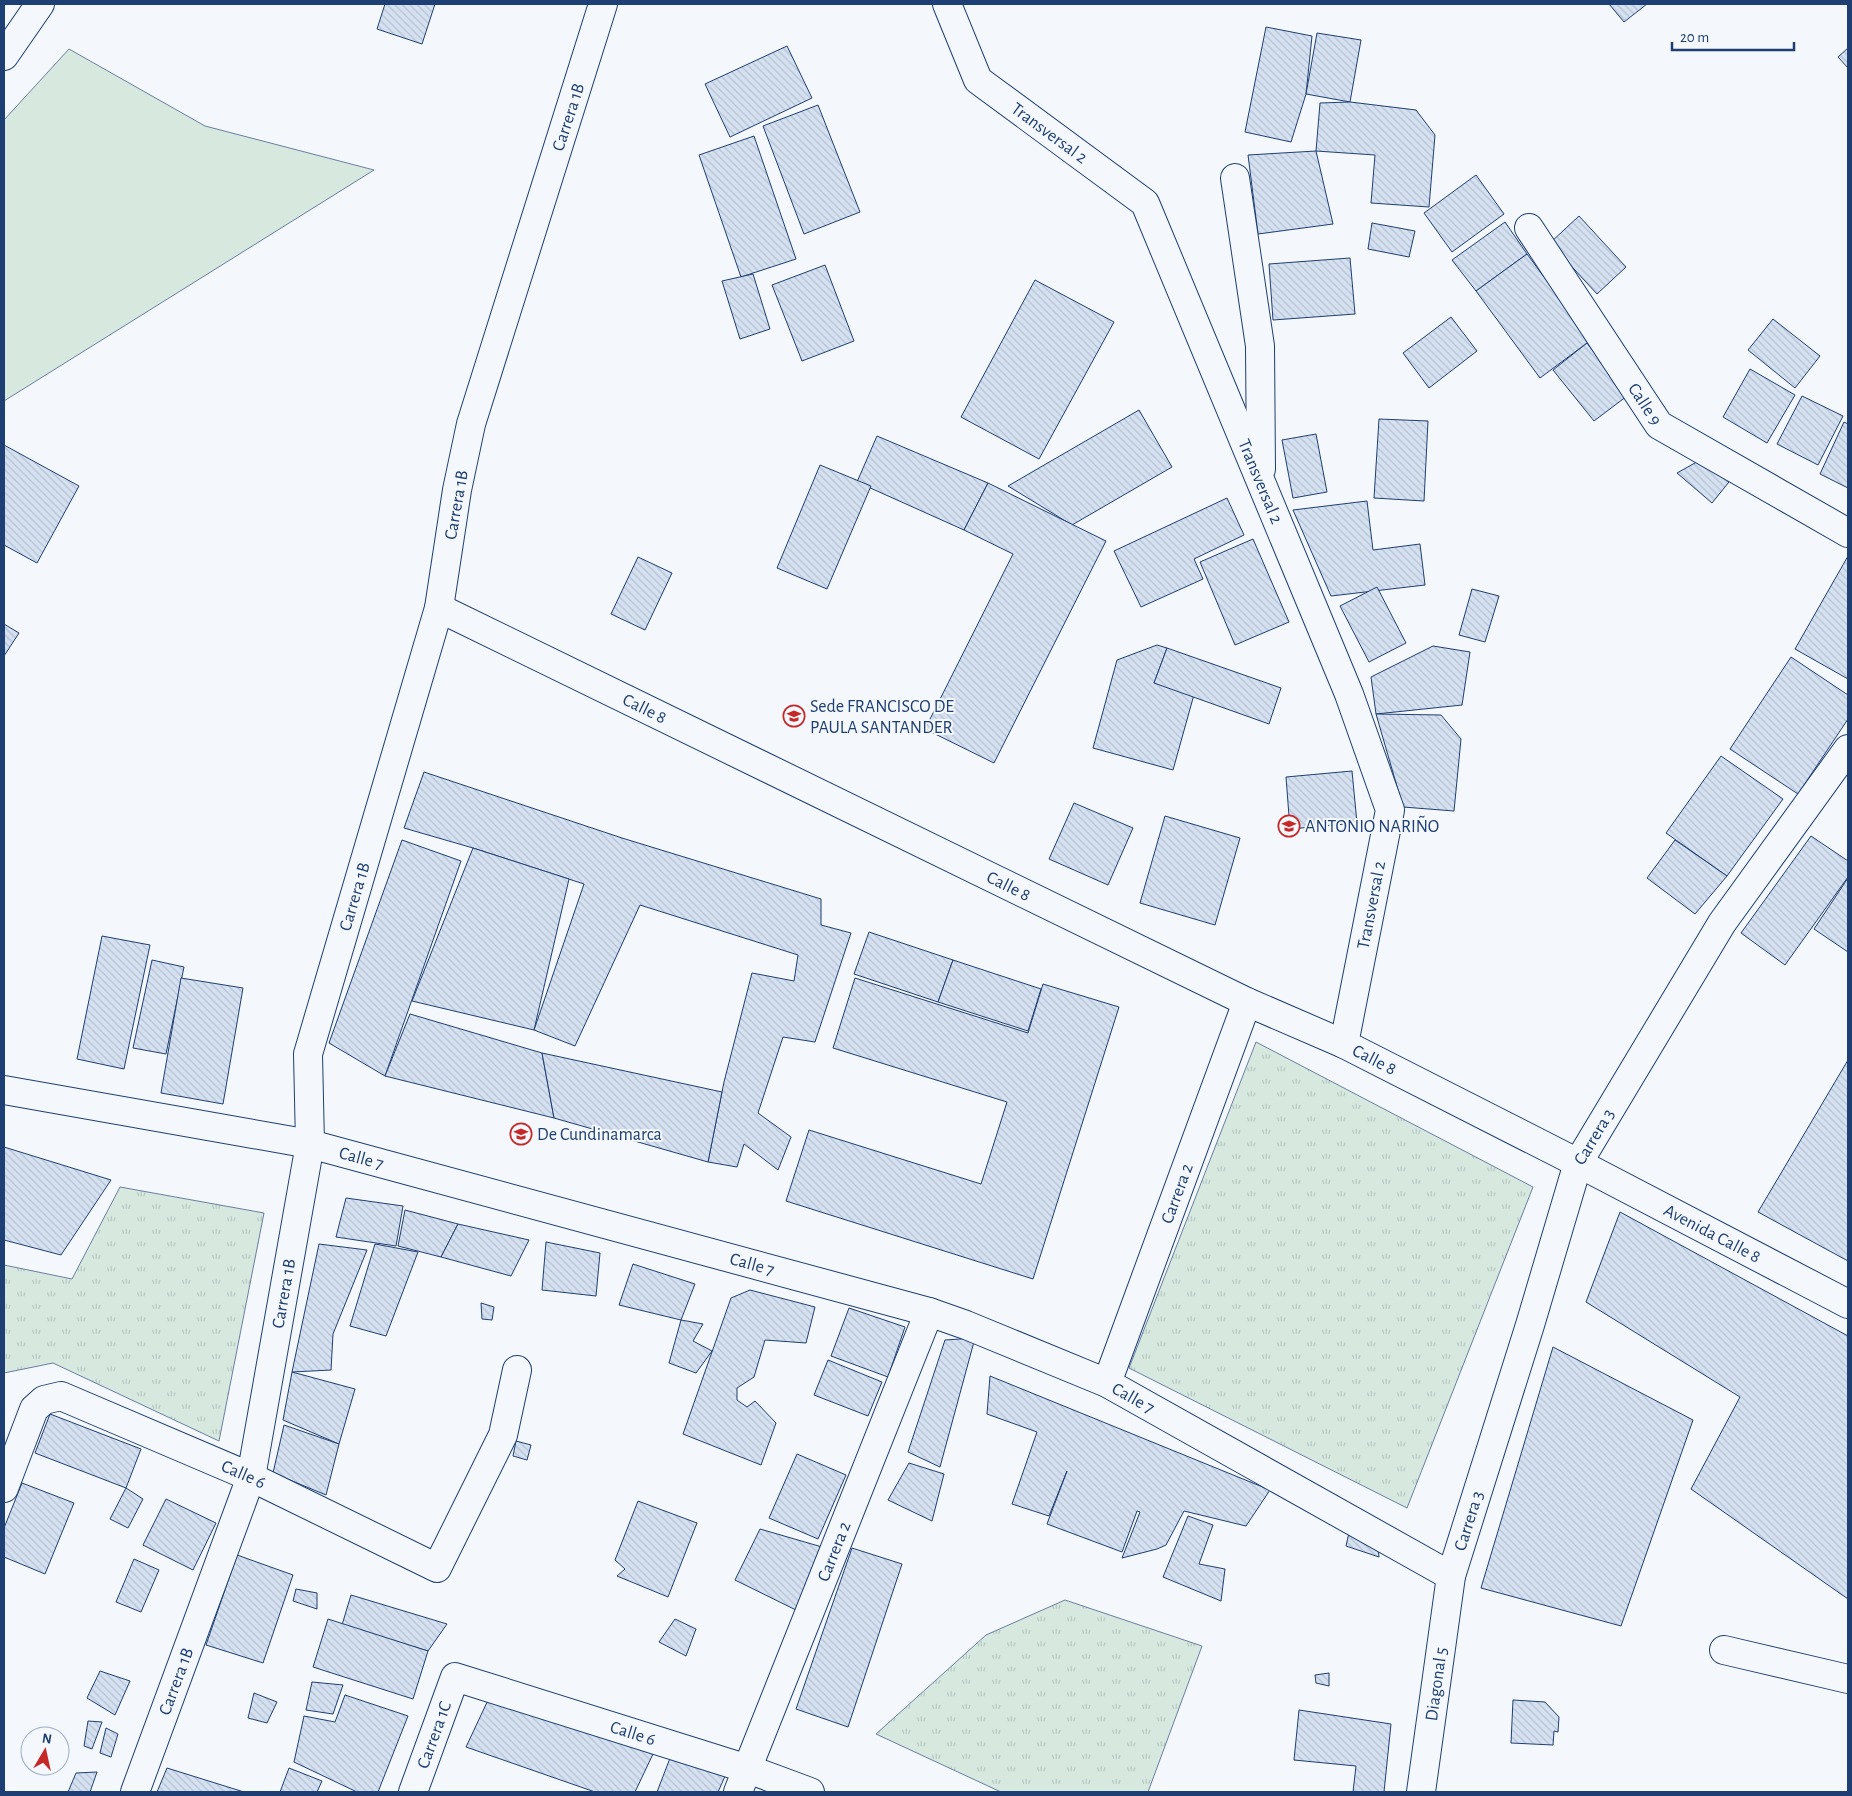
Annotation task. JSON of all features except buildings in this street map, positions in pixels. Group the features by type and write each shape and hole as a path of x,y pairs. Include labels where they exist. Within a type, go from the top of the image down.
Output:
{"street":[{"path":"4,56 40,4"},
{"name":"Carrera 1B","path":"135,1792 251,1476 310,1144 308,1054 439,608 457,490 471,424 603,4"},
{"name":"Transversal 2","path":"947,4 978,80 1145,203 1349,694 1390,810 1344,1044"},
{"path":"1235,178 1260,346 1261,483"},
{"name":"Calle 9","path":"1529,228 1659,425 1848,533"},
{"name":"Calle 8","path":"439,608 1247,1002 1344,1044 1578,1163"},
{"name":"Carrera 3","path":"1451,1576 1530,1326 1578,1163 1722,923 1848,749"},
{"name":"Carrera 2","path":"1107,1383 1247,1002"},
{"name":"Calle 7","path":"4,1090 310,1144 929,1312 966,1325 1107,1383 1451,1576"},
{"name":"Avenida Calle 8","path":"1578,1163 1848,1304"},
{"name":"Carrera 2","path":"743,1781 929,1312"},
{"name":"Calle 6","path":"4,1488 34,1409 44,1400 60,1396 251,1476 437,1568 503,1435 517,1370"},
{"name":"Diagonal 5","path":"1421,1792 1451,1576"},
{"path":"1724,1650 1848,1679"},
{"name":"Calle 6","path":"456,1676 743,1781 810,1792"},
{"name":"Carrera 1C","path":"413,1792 456,1676"}],"green space":[{"path":"69,49 205,126 374,170 4,401 4,120"},
{"path":"1256,1042 1533,1187 1407,1508 1129,1368"},
{"path":"120,1187 264,1213 219,1441 53,1363 4,1373 4,1265 72,1279"},
{"path":"1065,1600 1202,1646 1148,1792 1001,1792 876,1734 986,1635"}],"place":[{"name":"Sede FRANCISCO DE PAULA SANTANDER","path":"794,716"},
{"name":"ANTONIO NARIÑO","path":"1289,826"},
{"name":"De Cundinamarca","path":"521,1134"}]}
